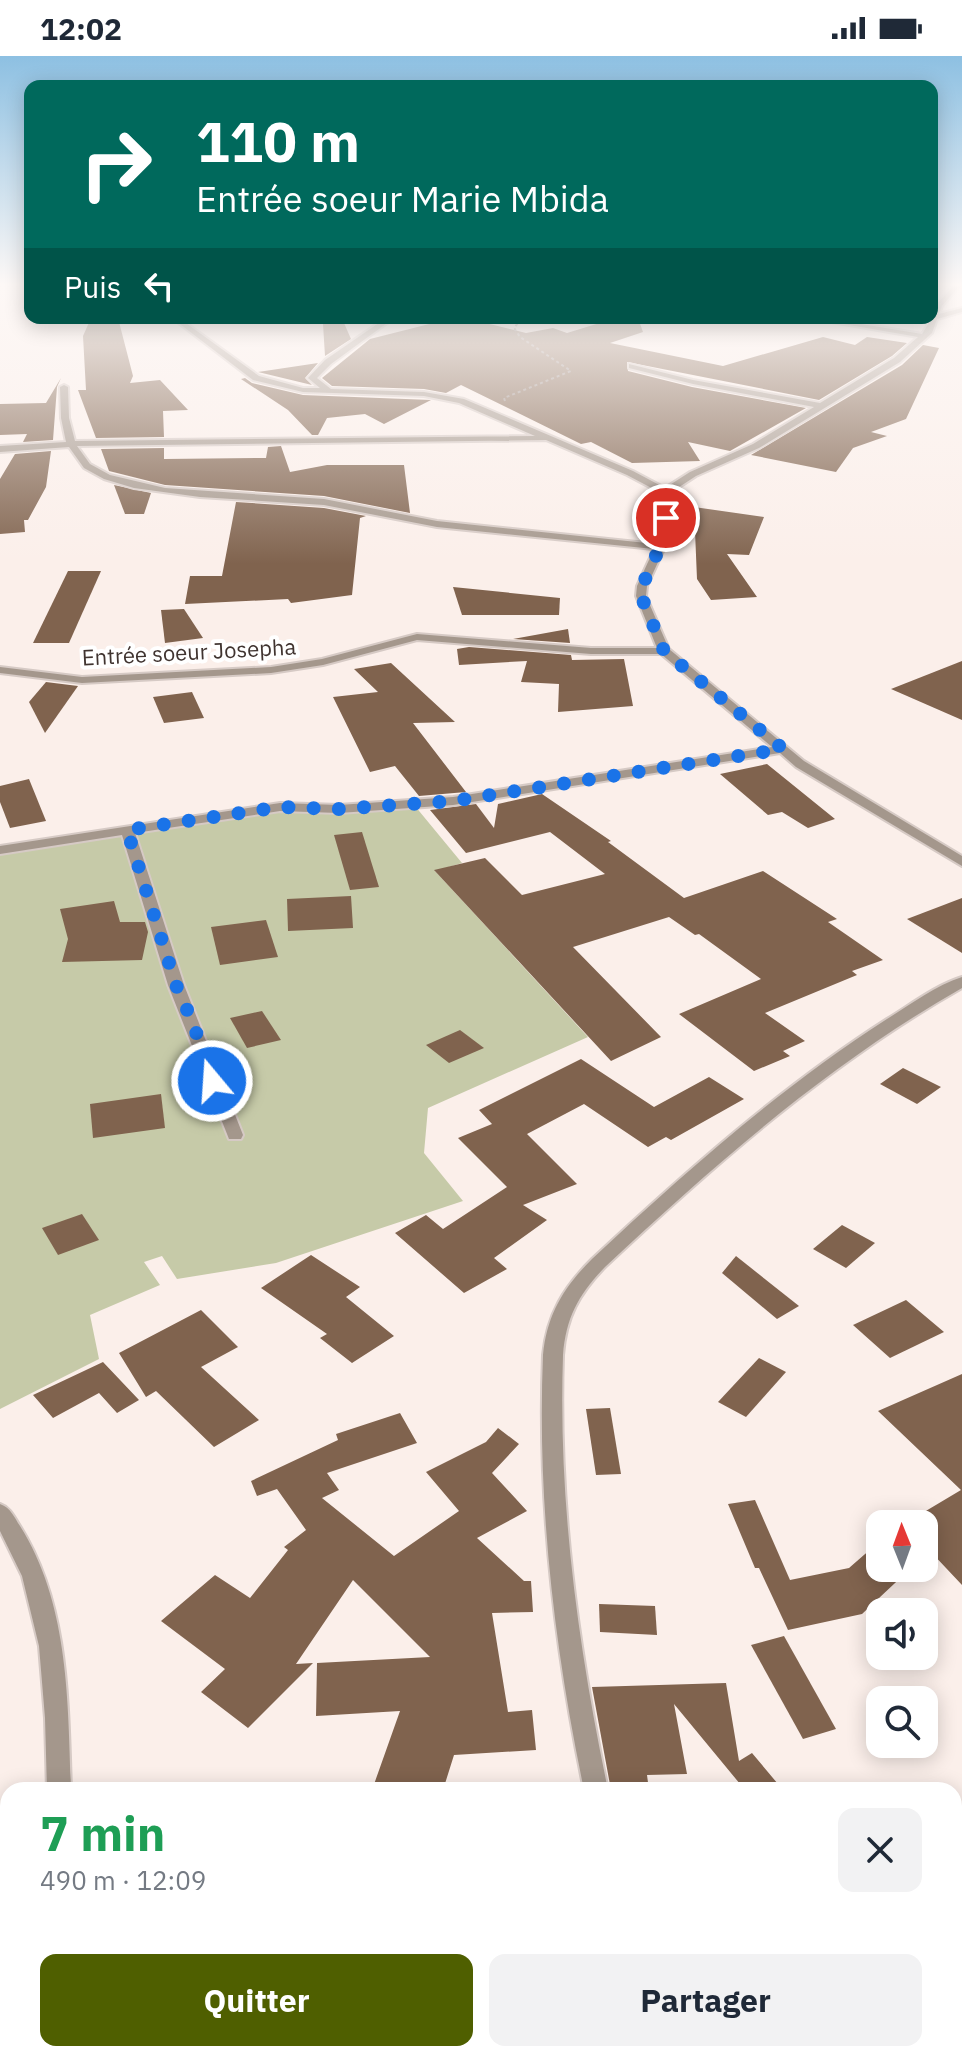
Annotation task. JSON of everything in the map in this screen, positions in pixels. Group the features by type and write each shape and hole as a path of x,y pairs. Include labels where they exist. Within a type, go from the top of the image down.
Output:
{"street":[{"path":"254,377 303,390 433,395 461,401 630,473 665,492"},
{"path":"313,377 329,391"},
{"path":"672,377 822,406"},
{"path":"665,492 693,474 756,446 870,377"},
{"path":"64,387 66,426 73,444 84,465 108,479 207,494 328,502 436,524 660,547"},
{"path":"0,449 73,444 544,438"},
{"path":"665,492 666,518 660,547 642,586 641,596 664,651 821,778 962,862"},
{"name":"Entrée soeur Josepha","path":"0,670 82,680 271,670 323,662 417,637 591,651 664,651"},
{"path":"0,850 280,807 339,809 453,801 783,749"},
{"path":"127,830 176,985 235,1135"},
{"path":"594,1782 572,1681 550,1468 554,1349 562,1309 594,1268 727,1148 805,1085 931,998 962,982"},
{"path":"0,1513 17,1535 39,1588 56,1696 59,1782"}],"path":[{"path":"503,419 522,408 504,401 504,398 557,377"}],"green space":[{"path":"410,800 462,863 435,871 588,1037 428,1108 424,1153 463,1201 276,1263 177,1279 162,1256 144,1262 160,1285 90,1315 99,1359 0,1409 0,853 278,809"}],"building":[{"path":"85,377 133,377 130,383 160,380 188,410 163,411 164,437 96,438 78,390 86,390"},
{"path":"277,377 306,377 312,385"},
{"path":"650,377 806,408 730,451 688,442 700,461 632,463 591,442 581,444 461,385 446,393 424,389 332,386 322,378"},
{"path":"701,377 858,377 819,400"},
{"path":"883,377 926,377 906,419 871,432 887,436 853,448 836,472 751,455"},
{"path":"61,378 57,387 53,440 23,442 27,434 0,435 0,404 46,403"},
{"path":"241,379 252,383 303,395 431,400 384,424 365,414 327,418 318,435 312,435 288,410"},
{"path":"281,446 290,472 327,465 404,465 410,513 324,496 165,485 109,471 101,449 164,448 164,459 266,458 268,447"},
{"path":"51,451 46,487 28,520 24,520 25,532 0,534 0,479 15,454"},
{"path":"114,485 151,493 144,514 125,514"},
{"path":"236,502 324,508 366,516 360,518 352,595 291,603 288,599 185,604 190,576 222,576"},
{"path":"694,507 764,517 749,555 727,554 757,597 711,600 697,579"},
{"path":"68,571 101,571 69,643 33,643"},
{"path":"453,587 560,598 559,615 462,615"},
{"path":"184,609 203,638 165,643 161,610"},
{"path":"568,629 570,643 513,639"},
{"path":"469,647 571,655 572,660 624,659 633,706 558,712 559,684 521,682 527,661 459,665 457,649"},
{"path":"962,661 962,720 891,689"},
{"path":"391,663 455,722 413,723 466,792 419,796 395,766 370,772 333,697 378,692 354,669"},
{"path":"46,682 78,686 45,733 29,702"},
{"path":"192,692 204,718 164,723 153,697"},
{"path":"767,764 835,819 808,828 782,812 768,815 720,774"},
{"path":"29,779 46,821 10,828 0,802 0,786"},
{"path":"542,794 611,841 608,842 684,898 763,871 837,919 828,922 883,960 852,971 857,975 765,1013 805,1041 783,1051 790,1056 754,1071 679,1014 761,979 699,934 695,935 669,917 573,947 661,1037 611,1061 434,870 485,858 522,895 605,874 550,832 466,853 430,810 476,804 494,828 498,804"},
{"path":"362,832 379,887 350,890 334,835"},
{"path":"351,896 353,928 288,931 287,899"},
{"path":"962,898 962,953 907,919"},
{"path":"114,901 120,922 145,922 148,932 142,960 62,962 68,939 60,909"},
{"path":"266,920 278,957 220,965 211,927"},
{"path":"262,1011 281,1040 247,1048 230,1018"},
{"path":"460,1030 484,1048 449,1063 426,1045"},
{"path":"581,1059 654,1107 709,1077 744,1099 671,1140 666,1137 648,1147 584,1104 527,1134 577,1184 523,1205 547,1220 494,1258 507,1269 464,1293 395,1233 426,1215 443,1229 507,1187 458,1138 492,1124 479,1110"},
{"path":"903,1068 941,1087 917,1104 880,1084"},
{"path":"161,1094 165,1128 93,1138 90,1104"},
{"path":"82,1214 99,1240 58,1255 42,1228"},
{"path":"842,1225 875,1243 846,1268 813,1249"},
{"path":"311,1255 360,1287 346,1297 394,1336 352,1363 320,1338 327,1334 261,1288"},
{"path":"736,1256 799,1306 777,1319 722,1273"},
{"path":"906,1300 944,1332 890,1358 853,1325"},
{"path":"201,1310 238,1347 201,1367 259,1420 214,1447 156,1391 146,1397 119,1353"},
{"path":"759,1358 786,1372 746,1417 718,1402"},
{"path":"103,1362 139,1400 117,1413 99,1393 53,1418 33,1395"},
{"path":"962,1374 962,1585 938,1560 938,1510 927,1510 961,1490 878,1411"},
{"path":"610,1408 621,1474 596,1475 586,1409"},
{"path":"400,1413 417,1443 327,1473 339,1490 322,1498 394,1556 459,1511 426,1472 486,1442 498,1428 519,1444 492,1473 527,1511 477,1538 524,1581 531,1581 533,1612 492,1613 508,1712 532,1710 536,1750 454,1755 446,1782 375,1782 400,1711 316,1716 317,1663 430,1657 353,1580 296,1664 313,1663 248,1728 201,1692 225,1669 161,1621 215,1575 250,1598 288,1550 284,1547 306,1530 277,1489 257,1496 251,1481 338,1440 336,1434"},
{"path":"755,1500 790,1580 849,1568 866,1553 866,1582 896,1582 879,1598 866,1598 866,1610 862,1614 788,1630 759,1568 755,1568 728,1504"},
{"path":"599,1604 655,1606 657,1635 600,1632"},
{"path":"784,1636 836,1729 803,1739 751,1645"},
{"path":"726,1683 739,1761 752,1753 776,1782 738,1782 674,1704 687,1774 647,1775 648,1782 610,1782 592,1687"}],"route":[{"path":"212,1081 193,1023 176,985 127,830 280,807 339,809 453,801 783,749 664,651 656,639 641,596 642,586 660,547 666,518"}]}
